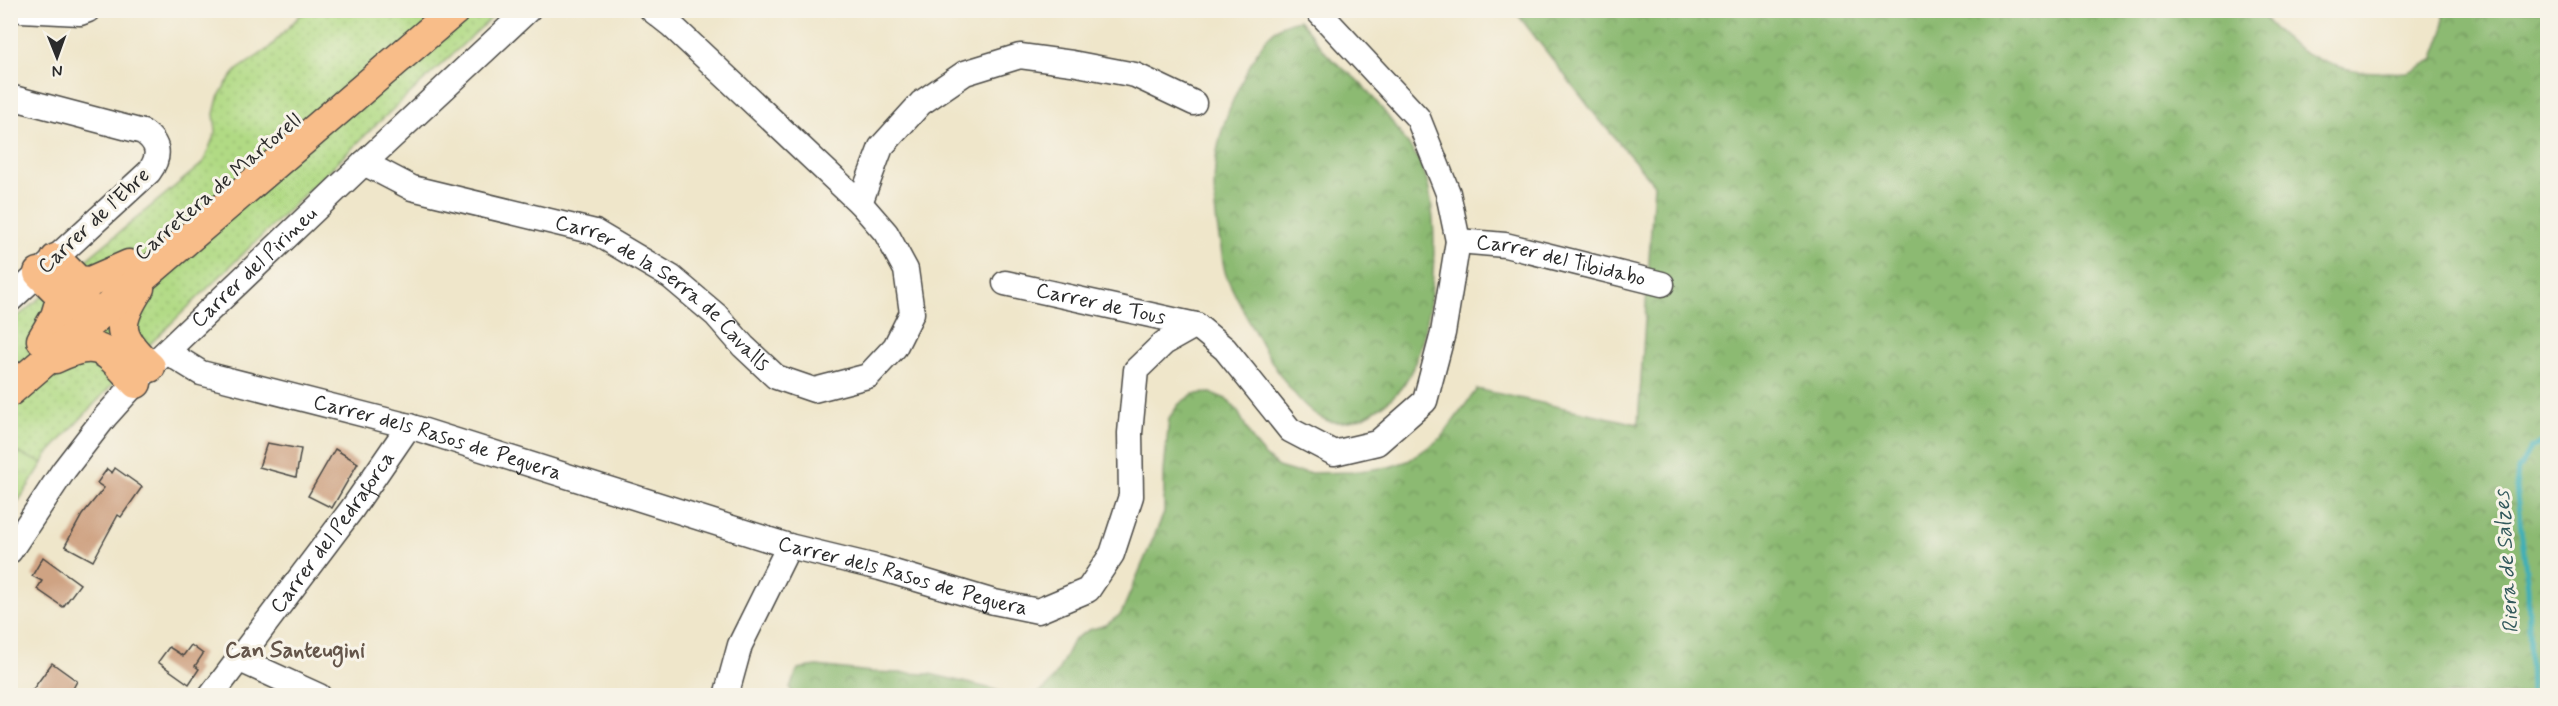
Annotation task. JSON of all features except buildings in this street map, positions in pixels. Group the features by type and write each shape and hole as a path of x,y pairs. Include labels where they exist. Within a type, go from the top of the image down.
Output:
{"main road":[{"name":"Carretera de Martorell","path":"139,269 229,176 429,10"},
{"path":"10,390 42,352 139,269 455,10"},
{"path":"10,390 26,368 80,322 75,294 47,266"},
{"path":"42,352 75,294 90,282 139,269"},
{"path":"139,269 124,313 122,327 129,347 151,367"},
{"path":"10,368 42,352 68,351 86,346 96,347 151,367"}],"street":[{"path":"21,10 80,13 88,10"},
{"name":"Carrer del Pirineu","path":"10,551 64,470 105,417 151,367 528,10"},
{"name":"Carrer de la Serra de Cavalls","path":"364,163 412,188 595,232 671,277 716,315 776,377 814,390 868,376 895,348 912,313 906,270 886,233 860,203 671,25 652,10"},
{"path":"1196,325 1225,349 1290,430 1334,453 1377,443 1425,401 1443,333 1458,241 1448,193 1418,118 1317,10"},
{"path":"860,203 881,147 921,103 964,74 1020,56 1135,75 1194,103"},
{"name":"Carrer de l'Ebre","path":"10,97 132,128 151,137 158,153 149,172 10,300"},
{"name":"Carrer del Tibidabo","path":"1458,241 1505,245 1662,284"},
{"name":"Carrer de Tous","path":"1005,283 1196,325"},
{"name":"Carrer dels Rasos de Peguera","path":"151,367 201,373 409,426 789,546 880,568 994,602 1038,611 1088,590 1112,554 1131,496 1130,433 1136,370 1164,343 1196,325"},
{"name":"Carrer del Pedraforca","path":"211,696 352,509 409,426"},
{"path":"726,696 740,645 789,546"},
{"path":"238,658 319,696"}],"green space":[{"path":"304,11 499,11 378,123 150,344 46,456 43,463 11,452 10,323 203,163 216,131 214,114 218,98 226,84 237,70 268,49"},
{"path":"1515,11 2259,11 2284,38 2298,48 2330,64 2365,71 2407,72 2433,60 2443,33 2443,11 2547,11 2547,695 1034,696 1047,687 1057,673 1074,639 1089,630 1106,625 1121,614 1164,513 1164,472 1169,418 1179,404 1193,394 1211,393 1226,399 1237,410 1254,442 1265,456 1278,467 1295,472 1352,472 1389,467 1408,461 1440,439 1477,389 1638,424 1654,184 1597,117"},
{"path":"1299,20 1326,53 1356,79 1372,97 1415,154 1422,165 1433,218 1433,279 1423,339 1415,364 1401,388 1385,404 1366,416 1341,422 1324,419 1307,407 1282,378 1269,358 1226,275 1216,213 1215,170 1222,129 1229,109 1258,50 1268,36 1281,26"},
{"path":"13,451 43,463 11,513 10,452"},
{"path":"817,666 871,672 930,674 1008,695 792,695 790,687 798,669"}],"waterway":[{"name":"Riera de Salzes","path":"2531,696 2528,587 2516,488 2518,470 2530,449 2548,439"}],"district":[{"name":"Can Santeugini","path":"295,651"}]}
